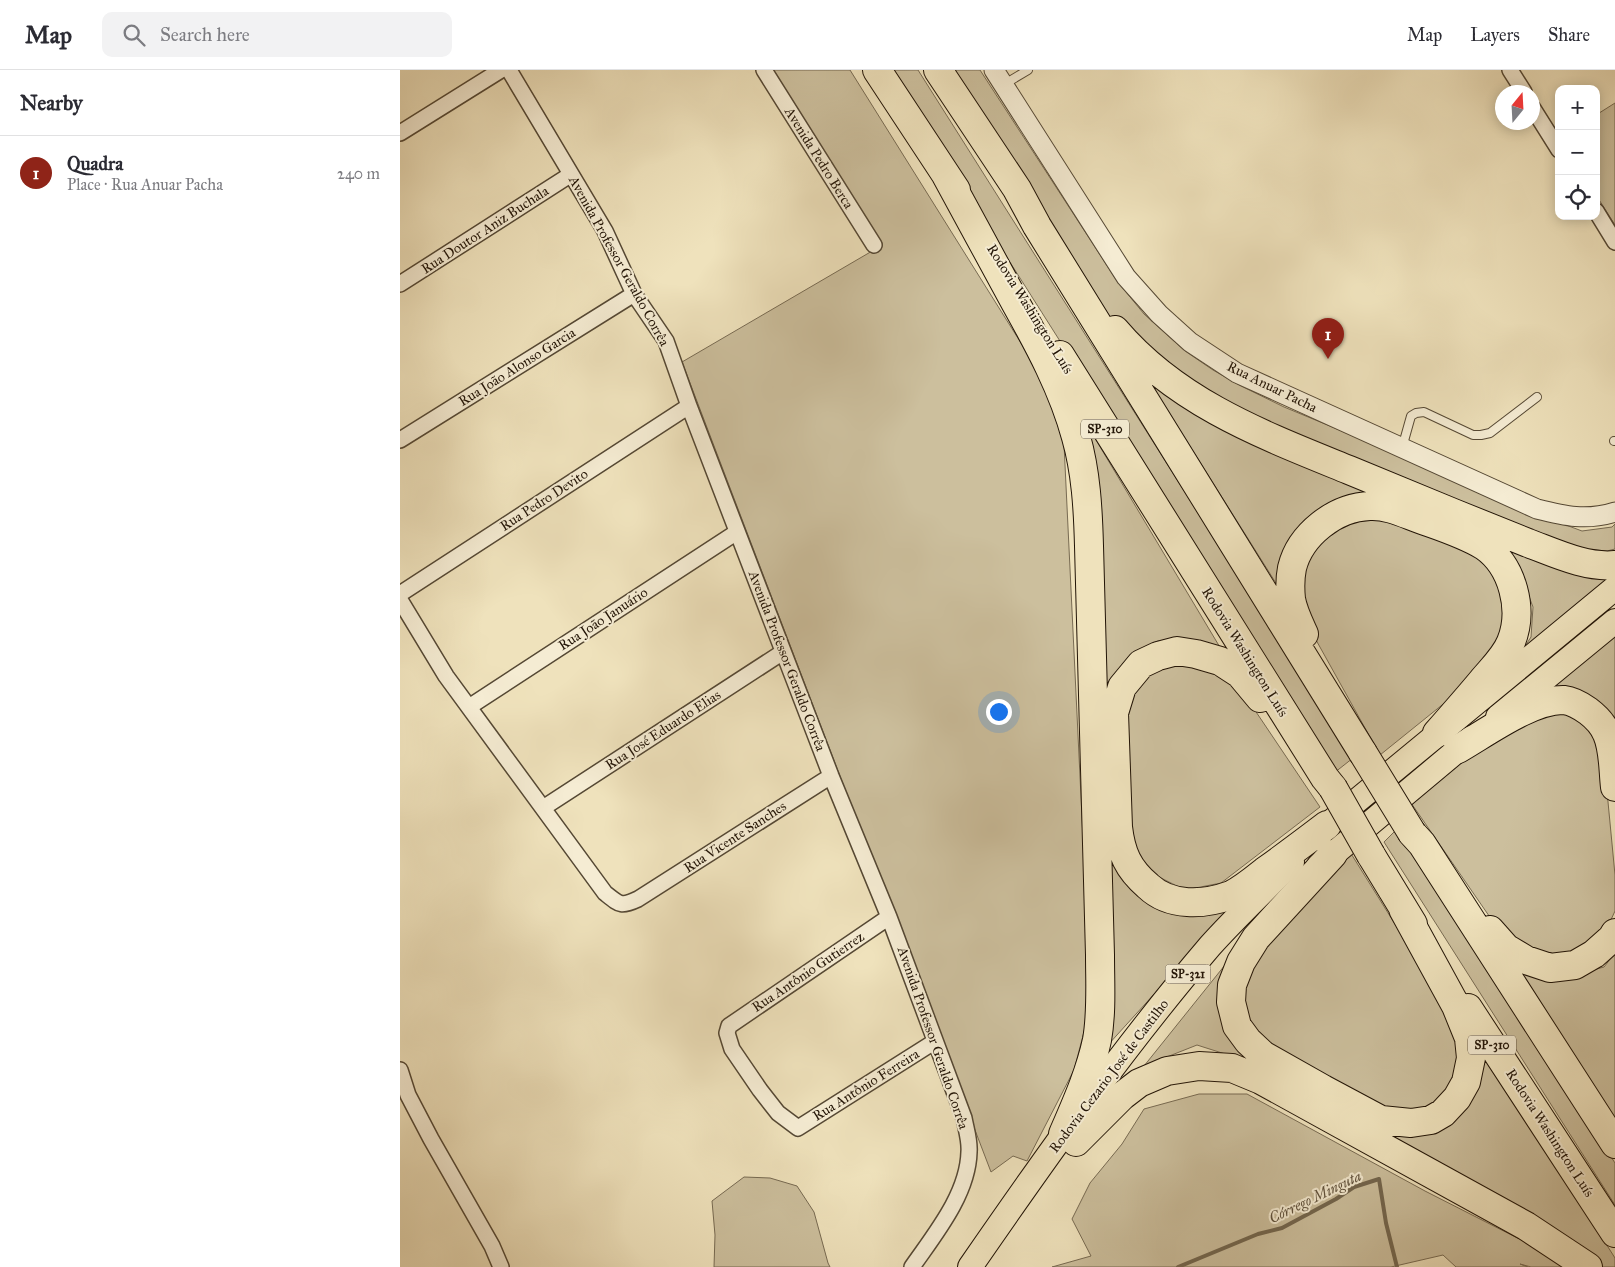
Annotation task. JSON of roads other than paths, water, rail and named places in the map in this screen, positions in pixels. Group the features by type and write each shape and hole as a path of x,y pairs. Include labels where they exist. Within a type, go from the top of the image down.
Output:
{"highway":[{"name":"Rodovia Washington Luís","path":"877,70 946,175 1329,783 1404,909 1615,1233"},
{"path":"938,70 1017,189 1110,323 1125,342 1153,369 1194,398 1267,437 1520,540 1570,558 1601,566 1615,565"},
{"path":"946,175 1056,380 1066,404 1083,471 1088,529 1100,1011 1097,1039 1069,1138"},
{"path":"1017,189 1037,226 1417,838 1615,1144"},
{"path":"1342,718 1294,613 1290,582 1292,568 1300,550 1312,533 1323,523 1338,514 1355,508 1370,506 1391,508 1466,537 1486,548 1500,562 1508,576 1516,602 1516,622 1511,642 1504,654 1437,733"},
{"path":"1327,825 1254,880 1232,894 1211,901 1194,902 1176,901 1155,892 1132,871 1124,857 1120,843 1116,790 1114,713 1122,687 1141,664 1158,656 1177,651 1220,661 1240,674 1291,740 1329,783"},
{"path":"1458,749 1529,707 1550,701 1566,700 1580,706 1598,718 1608,734 1615,787"},
{"path":"1417,838 1506,948 1526,960 1550,968 1575,965 1594,954 1615,933"},
{"path":"1333,854 1256,938 1241,962 1232,985 1231,1002 1237,1026 1263,1055 1324,1090 1380,1120 1411,1122 1431,1120 1443,1113 1457,1098 1466,1082 1471,1058 1469,1038 1456,1006 1404,909"},
{"path":"1069,1138 1139,1083 1167,1071 1191,1067 1232,1068 1261,1080 1518,1222 1588,1267"}],"main road":[{"name":"Rodovia Cezario José de Castilho","path":"989,1267 1069,1138 1139,1033 1211,945 1327,825 1615,588"},
{"name":"Rodovia Cezario José de Castilho","path":"970,1267 1069,1138 1231,946 1265,913 1333,854 1615,620"}],"street":[{"path":"400,133 501,70"},
{"name":"Avenida Professor Geraldo Corrêa","path":"509,70 605,232 634,294 666,342 831,776 889,917 932,1030 934,1042 964,1118 970,1151 964,1184 941,1226 912,1267"},
{"name":"Avenida Pedro Berca","path":"764,70 874,245"},
{"path":"1510,70 1520,85"},
{"name":"Rua Anuar Pacha","path":"998,77 1126,277 1159,314 1190,342 1237,373 1537,509 1569,517 1592,517 1615,512"},
{"path":"1540,120 1555,144"},
{"name":"Rua Doutor Aniz Buchala","path":"400,284 570,175"},
{"path":"1600,218 1615,242"},
{"name":"Rua João Alonso Garcia","path":"400,440 634,294"},
{"name":"Rua Pedro Devito","path":"400,594 689,406"},
{"name":"Rua João Januário","path":"469,707 737,532"},
{"path":"400,600 446,676 543,808"},
{"name":"Rua José Eduardo Elias","path":"543,808 783,652"},
{"name":"Rua Vicente Sanches","path":"543,808 605,893 618,903 626,905 831,776"},
{"name":"Rua Antônio Gutierrez","path":"798,1128 778,1113 732,1049 727,1033 729,1026 889,917"},
{"name":"Rua Antônio Ferreira","path":"798,1128 934,1042"},
{"path":"400,1070 408,1095 492,1246 501,1267"}],"lane":[{"path":"998,77 1028,70"},
{"path":"1402,448 1412,416 1416,413 1424,412 1473,434 1481,435 1490,433 1537,397"}],"waterway":[{"name":"Córrego Minguta","path":"1178,1267 1258,1234 1282,1228 1336,1199 1354,1187 1379,1179 1386,1223 1397,1267"}],"place":[{"name":"Quadra","path":"1328,359"}]}
